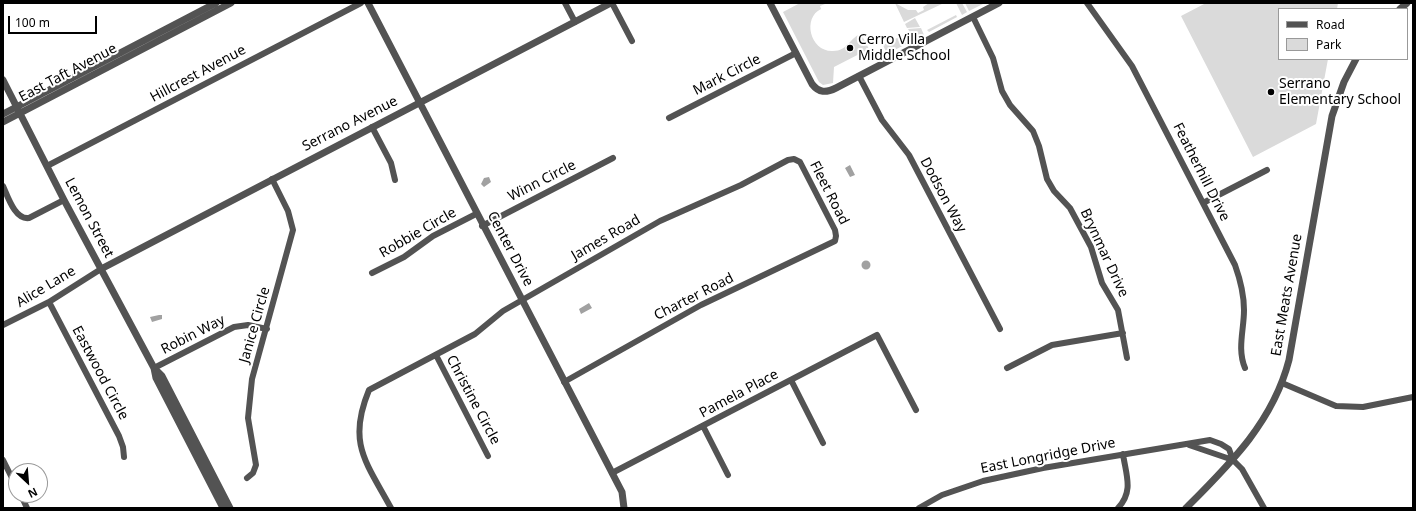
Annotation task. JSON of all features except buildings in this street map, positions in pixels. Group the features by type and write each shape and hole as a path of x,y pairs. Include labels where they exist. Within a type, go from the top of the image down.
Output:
{"street":[{"name":"East Taft Avenue","path":"198,16 216,3"},
{"name":"East Taft Avenue","path":"3,122 18,110 198,16 231,3"},
{"name":"Hillcrest Avenue","path":"47,166 361,3"},
{"name":"Center Drive","path":"368,3 482,226 622,492 624,508"},
{"path":"565,3 575,22"},
{"name":"Serrano Avenue","path":"101,269 612,3"},
{"path":"612,3 632,41"},
{"path":"770,3 814,86 823,92 836,88 999,3"},
{"name":"Featherhill Drive","path":"1087,3 1132,66 1232,259 1240,281 1244,310 1240,351 1245,368"},
{"name":"Brynmar Drive","path":"973,16 993,58 1002,91 1010,105 1033,130 1039,146 1047,179 1054,191 1070,208 1091,247 1102,283 1118,310 1127,358"},
{"name":"Mark Circle","path":"669,118 796,53"},
{"name":"East Meats Avenue","path":"1186,508 1233,460 1263,422 1282,383 1289,360 1332,116 1339,93 1356,60"},
{"name":"Dodson Way","path":"859,76 882,120 909,155 1000,329"},
{"name":"Lemon Street","path":"3,80 64,200 154,368 162,376 230,508"},
{"name":"East Taft Avenue","path":"3,114 18,110"},
{"path":"372,127 391,163 395,180"},
{"name":"Winn Circle","path":"482,226 613,158"},
{"name":"James Road","path":"390,508 360,447 358,436 368,390 475,334 498,314 660,221 741,185 788,160 796,160"},
{"name":"Fleet Road","path":"796,160 803,167 835,230 836,239"},
{"path":"1203,203 1267,170"},
{"name":"Janice Circle","path":"247,478 255,469 256,461 249,432 250,392 293,230 288,211 272,179"},
{"path":"3,186 15,210 20,217 24,219 29,218 64,200"},
{"name":"Robbie Circle","path":"372,273 404,257 433,236 476,214"},
{"name":"Charter Road","path":"564,382 701,305 830,245 836,239"},
{"name":"Alice Lane","path":"3,325 49,302 101,269"},
{"name":"Eastwood Circle","path":"49,302 119,436 124,458"},
{"name":"Robin Way","path":"154,368 234,327 248,325 266,329"},
{"path":"1007,368 1052,345 1123,333"},
{"name":"Pamela Place","path":"612,473 877,336 916,410"},
{"name":"Christine Circle","path":"436,355 488,456"},
{"name":"Lemon Street","path":"154,368 156,378 223,508"},
{"path":"791,380 823,442"},
{"path":"1282,383 1336,406 1363,407 1413,398"},
{"path":"703,426 728,475"},
{"name":"East Longridge Drive","path":"919,508 942,495 983,481 1043,468 1206,440 1216,441 1229,449 1233,460"},
{"name":"East Longridge Drive","path":"1188,444 1233,460"},
{"path":"1118,508 1126,499 1128,490 1123,454"},
{"path":"3,460 6,473"},
{"path":"1233,460 1242,469 1264,508"}],"green space":[{"path":"800,3 825,4 820,6 821,9 815,13 810,27 814,41 825,50 833,51 842,49 861,34 869,49 834,67 833,83 823,85 819,82 783,12"},
{"path":"895,3 908,10 916,10 918,13 924,10 923,7 929,3 944,3 904,22"},
{"path":"956,3 962,3 967,12 962,15"},
{"path":"965,3 985,3 969,11"},
{"name":"Serrano Elementary School","path":"1206,3 1338,3 1337,8 1278,8 1278,60 1328,60 1316,124 1253,157 1181,16"},
{"path":"956,15 957,17 929,32 927,30"},
{"path":"915,18 920,27 907,28 905,24"},
{"path":"921,28 924,35 914,40 908,29"},
{"path":"905,34 910,42 887,54 883,45"}],"shaded area":[{"path":"850,165 855,175 850,177 845,168"},
{"path":"489,177 491,182 484,187 481,184 484,178"},
{"path":"866,260 871,265 866,270 861,265"},
{"path":"589,303 592,308 581,314 579,309"},
{"path":"162,315 162,319 152,322 150,317"}],"place":[{"name":"Cerro Villa Middle School","path":"850,48"},
{"name":"Serrano Elementary School","path":"1271,92"}]}
